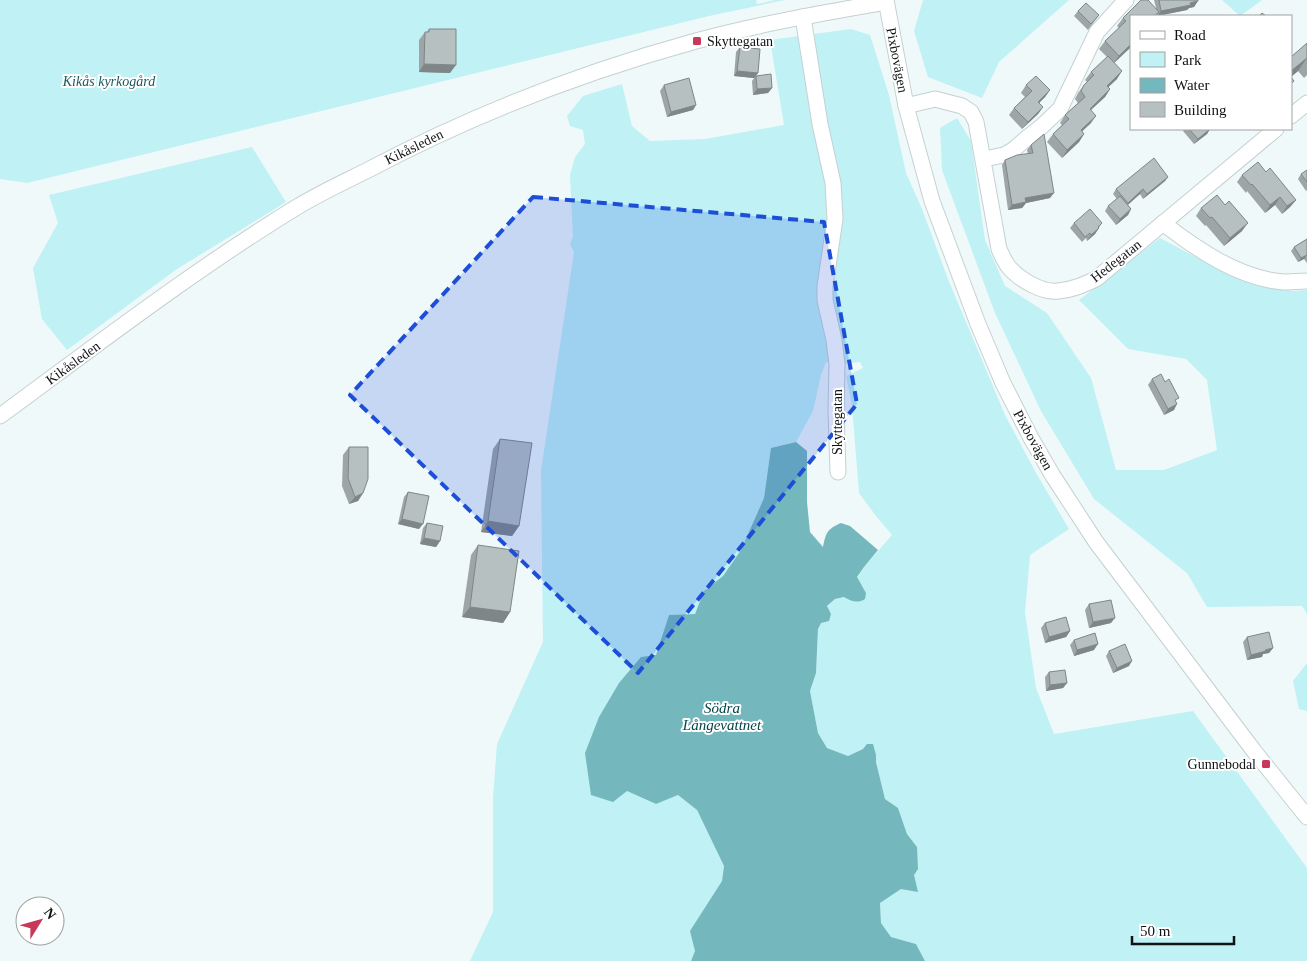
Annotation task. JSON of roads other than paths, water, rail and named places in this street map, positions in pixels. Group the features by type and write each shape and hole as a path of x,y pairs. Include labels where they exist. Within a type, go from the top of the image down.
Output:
{"street":[{"path":"984,159 1004,155 1012,150 1060,109 1097,32 1126,0"},
{"name":"Kikåsleden","path":"0,416 178,284 248,238 300,206 455,126 572,81 697,41 803,17 886,1"},
{"name":"Pixbovägen","path":"886,1 906,106 932,201 978,324 1003,383 1031,438 1096,542 1238,730 1307,817"},
{"name":"Skyttegatan","path":"803,17 820,124 833,183 835,219 825,286 825,300 837,364 838,472"},
{"name":"Hedegatan","path":"906,106 935,99 962,106 971,112 976,122 984,159 999,249 1007,265 1016,274 1034,286 1058,292 1072,289 1096,279 1275,130"},
{"path":"1292,115 1307,103"},
{"path":"1163,223 1195,246 1222,262 1249,274 1284,282 1307,281"}],"water":[{"name":"Södra Långevattnet","path":"796,442 807,451 807,502 810,532 823,547 828,532 841,523 850,526 878,550 857,577 866,593 865,599 857,602 844,597 835,599 827,606 831,614 829,621 821,623 818,629 816,673 810,691 818,733 827,748 848,756 863,749 867,744 873,744 885,799 898,808 907,834 917,847 918,869 914,875 918,892 901,889 880,903 881,923 891,937 916,944 925,961 691,961 695,951 690,931 722,881 724,866 697,810 678,795 656,804 627,791 613,802 591,795 585,753 599,717 619,683 641,657 656,655 669,615 695,614 704,591 723,576 741,550 764,498 771,448"}],"place":[{"name":"Skyttegatan","path":"697,41"},
{"name":"Gunnebodal","path":"1266,764"}],"park label":[{"name":"Kikås kyrkogård","path":"109,81"}]}
